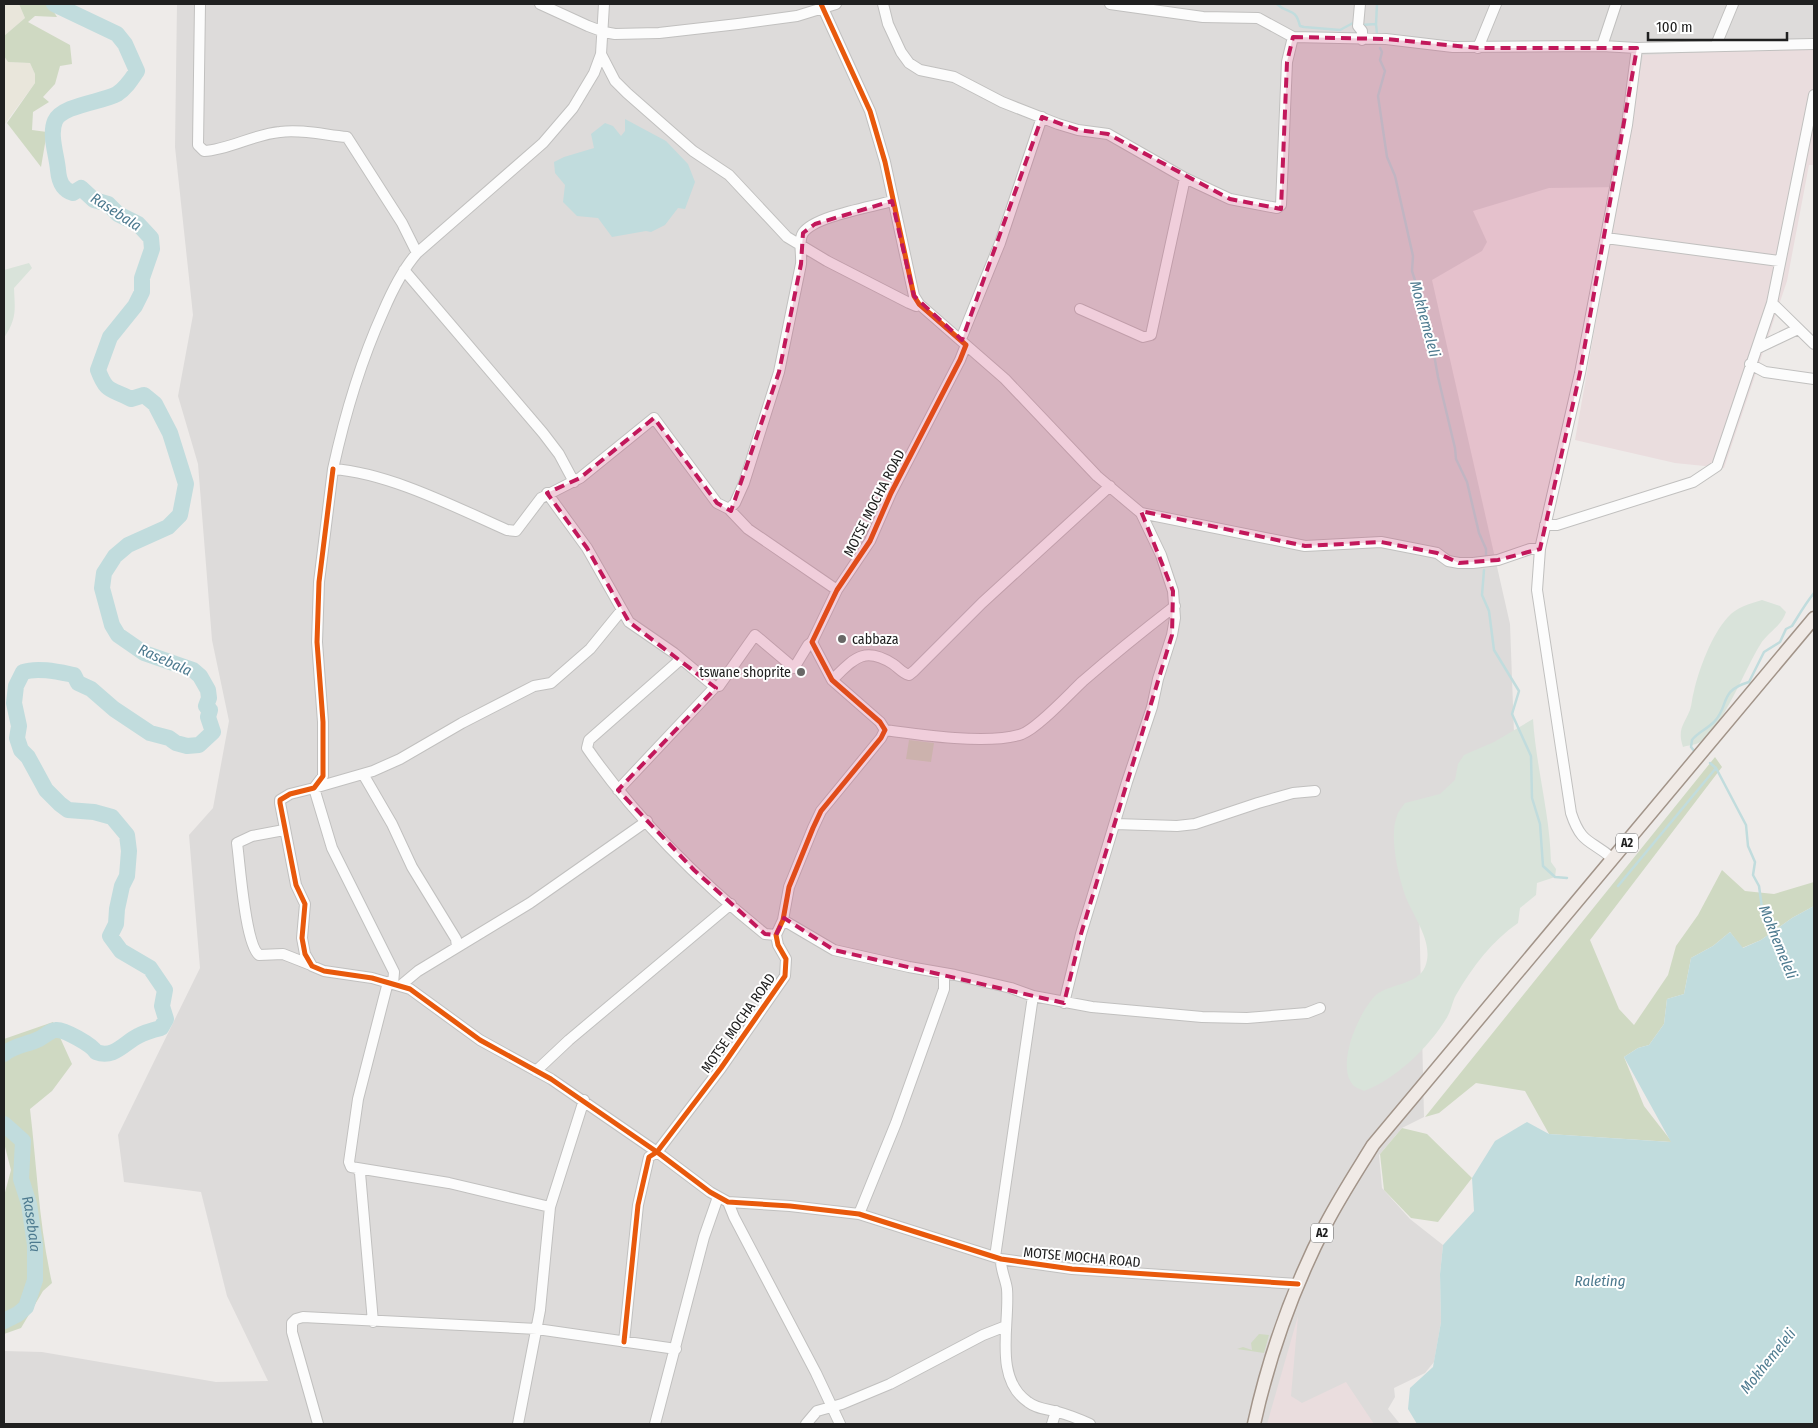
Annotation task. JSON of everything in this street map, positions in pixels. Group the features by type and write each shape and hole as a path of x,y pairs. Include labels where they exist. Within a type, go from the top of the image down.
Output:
{"main road":[{"name":"A2","path":"1254,1424 1260,1397 1298,1284 1326,1223 1373,1145 1814,618"}],"street":[{"path":"200,4 198,145 204,151 214,150 240,140 280,131 346,137 402,223 417,253"},
{"path":"540,4 604,32 631,34 699,29 797,16 822,6 836,4"},
{"path":"314,788 323,776 323,722 317,642 319,582 333,469 346,411 365,352 404,270 417,253 543,143 573,108 594,73 602,54 604,4"},
{"path":"883,4 888,24 901,52 909,63 920,70 954,77 1002,102 1078,130 1108,134 1185,178 1230,199 1280,207 1287,62 1293,37"},
{"path":"1110,4 1204,17 1258,18 1285,30 1293,37 1362,40 1386,39 1478,48 1602,46 1637,48 1814,44"},
{"path":"1360,4 1358,26 1362,31 1362,40"},
{"path":"1478,48 1496,4"},
{"path":"1602,46 1616,4"},
{"path":"1716,45 1733,4"},
{"path":"822,6 870,111 885,162 911,285 919,304 1005,378 1097,476 1141,513 1169,575 1175,606 1172,635 1081,934 1064,1003"},
{"path":"1613,859 1587,842 1577,831 1571,813 1537,590 1540,549 1552,491 1570,424 1627,125 1637,48"},
{"path":"602,54 615,81 627,93 694,151 729,175 787,237 800,246 910,303 916,306 919,304"},
{"path":"1545,525 1557,525 1693,482 1717,466 1725,448 1750,364 1758,348 1772,303 1814,95"},
{"name":"MOTSE MOCHA ROAD","path":"715,687 719,686 755,635 794,668 812,642 838,590 870,541 891,493 960,360 963,342 1002,236 1042,117"},
{"path":"1080,309 1143,337 1151,335 1185,178"},
{"path":"729,509 735,503 744,483 779,372 801,264 800,246 803,233 815,224 892,201"},
{"path":"1606,238 1779,261"},
{"path":"404,270 543,433 559,454 574,482"},
{"path":"1772,303 1814,344"},
{"path":"1758,348 1798,329"},
{"path":"1750,364 1765,372 1814,378"},
{"path":"333,469 378,479 422,493 512,532 520,528 535,505 547,494 574,482 654,418 717,503 729,509 748,530 838,590"},
{"path":"832,680 852,661 864,654 872,654 881,658 909,675 982,603 1110,486"},
{"path":"547,494 587,548 621,611 635,628 681,659 715,687 618,790"},
{"path":"1141,513 1305,546 1381,542 1437,553 1448,561 1473,564 1498,560 1530,549 1540,549"},
{"path":"885,730 969,737 1007,737 1024,733 1066,699 1124,646 1175,606"},
{"path":"312,966 305,954 302,938 305,904 296,885 284,830 280,800 290,794 363,774 400,759 462,723 534,686 551,683 558,679 590,649 621,611"},
{"path":"812,642 832,680 880,722 885,730"},
{"path":"681,659 587,744 618,790 647,822 694,870 765,934 776,935 783,920 789,887 820,811 881,738 885,730"},
{"path":"363,774 415,872 456,939 457,947"},
{"path":"314,788 332,848 394,972 394,984 358,1099 349,1162 351,1167 449,1183 550,1206"},
{"path":"1115,824 1177,826 1195,824 1258,802 1293,793 1315,790"},
{"path":"394,984 492,928 647,822"},
{"path":"284,830 252,836 237,843 252,945 259,955 283,954 324,971 372,978 410,990 480,1040 584,1100 657,1152 649,1157 638,1205 624,1342"},
{"path":"536,1072 569,1040 730,904"},
{"path":"783,920 834,950 1002,986 1064,1003 1108,1009 1202,1017 1248,1018 1307,1014 1320,1008"},
{"name":"MOTSE MOCHA ROAD","path":"776,935 778,945 786,959 785,976 721,1068 657,1152 718,1198 728,1202 790,1206 859,1214 998,1258 1072,1269 1298,1284"},
{"path":"859,1214 896,1123 944,989 944,974"},
{"path":"1033,996 998,1258 1007,1290 1008,1367 1012,1381 1020,1395 1028,1402 1040,1408 1056,1411 1090,1424"},
{"path":"518,1424 537,1329 550,1206 584,1100"},
{"path":"357,1168 360,1173 373,1322"},
{"path":"655,1424 704,1237 718,1198"},
{"path":"728,1202 840,1424"},
{"path":"318,1424 292,1323 303,1316 373,1322 537,1329 676,1349"},
{"path":"806,1424 817,1411 890,1384 983,1334 1006,1326"},
{"path":"1052,1424 1056,1411"}],"highlighted area":[{"path":"1293,37 1386,39 1478,48 1637,48 1580,373 1540,549 1498,560 1459,563 1437,553 1381,542 1305,546 1141,511 1173,591 1172,635 1081,934 1064,1003 834,950 784,918 776,935 765,934 694,870 618,790 716,688 629,622 587,548 547,493 580,478 654,418 717,503 731,511 779,372 801,264 803,233 815,224 892,201 914,296 962,340 1042,117 1078,130 1108,134 1230,199 1281,209 1287,62"}],"shaded area":[{"path":"4,4 19,4 25,18 4,36"},
{"path":"177,4 1814,4 1814,47 1620,187 1549,188 1473,211 1487,242 1482,251 1432,280 1510,624 1514,733 1417,821 1424,1117 1402,1128 1379,1155 1382,1188 1410,1219 1443,1245 1440,1274 1441,1322 1434,1362 1425,1373 1394,1388 1395,1397 1388,1409 1400,1424 4,1424 4,1351 42,1352 216,1382 268,1381 227,1296 201,1192 124,1182 118,1135 200,968 189,835 213,808 229,721 212,640 198,464 178,396 193,315 175,147"},
{"path":"1814,47 1814,165 1809,165 1787,281 1724,468 1675,463 1575,440 1643,55"},
{"path":"4,56 8,62 30,63 35,74 35,83 4,125"},
{"path":"29,263 32,268 14,288 13,319 4,338 4,270"},
{"path":"1762,600 1780,606 1786,612 1784,617 1760,645 1725,712 1709,735 1700,742 1683,747 1681,741 1682,727 1690,710 1699,673 1712,642 1722,624 1735,611"},
{"path":"1533,719 1548,826 1551,862 1556,869 1555,877 1537,883 1536,895 1520,908 1518,923 1499,938 1476,964 1456,995 1446,1019 1430,1041 1399,1071 1376,1086 1364,1091 1354,1086 1349,1077 1347,1065 1348,1052 1357,1025 1376,995 1416,977 1425,967 1427,958 1425,939 1405,895 1397,866 1394,834 1398,813 1405,803 1440,794 1455,780 1458,764 1464,755 1494,742"},
{"path":"1298,1316 1291,1396 1302,1403 1346,1382 1374,1424 1267,1424"}],"green space":[{"path":"19,4 49,4 57,17 35,16 28,22 70,45 72,64 60,66 55,84 43,97 49,102 33,112 32,130 47,132 41,167 7,123 35,83 35,74 30,63 8,62 4,56 4,36 25,18"},
{"path":"909,740 934,743 931,762 906,759"},
{"path":"1715,757 1722,767 1590,940 1619,1009 1634,1025 1668,975 1676,946 1698,915 1722,870 1745,891 1774,894 1814,882 1814,906 1792,918 1761,940 1742,948 1730,932 1713,946 1691,958 1684,994 1667,999 1664,1024 1649,1045 1638,1048 1624,1057 1644,1106 1672,1142 1549,1134 1525,1091 1476,1083 1439,1113 1425,1117"},
{"path":"53,1022 72,1064 52,1091 30,1109 41,1218 52,1283 43,1291 21,1328 4,1334 4,1196 11,1170 4,1143 4,1039"},
{"path":"1402,1128 1427,1134 1472,1178 1438,1222 1411,1218 1384,1190 1380,1154"},
{"path":"1259,1334 1269,1335 1264,1353 1237,1349 1243,1347 1252,1350 1251,1343"}],"water":[{"path":"625,119 666,141 688,164 695,182 685,209 678,208 665,225 651,232 646,231 612,237 598,218 577,216 563,202 565,185 555,173 554,162 594,148 591,134 605,123 613,126 621,136 625,131"},
{"name":"Raleting","path":"1814,906 1814,1424 1417,1424 1408,1409 1410,1388 1433,1367 1441,1322 1440,1274 1443,1245 1474,1211 1472,1178 1495,1141 1527,1122 1549,1134 1671,1142 1624,1057 1638,1048 1649,1045 1664,1024 1667,999 1684,994 1691,958 1713,946 1730,932 1743,948 1761,940 1792,918"}],"waterway":[{"name":"Rasebala","path":"4,1054 56,1030 78,1038 96,1052 102,1054 114,1052 133,1039 149,1031 161,1028 166,1019 162,1006 165,990 150,968 121,951 110,936 116,924 122,886 127,876 129,851 127,835 112,817 94,812 68,810 46,790 28,757 21,750 17,738 19,726 14,703 16,686 23,672 42,670 74,675 78,683 91,689 114,709 150,733 169,738 176,743 187,746 199,745 213,732 208,717 210,710 206,706 209,698 208,690 200,676 193,670 144,653 118,635 112,625 102,588 104,573 115,556 128,545 168,527 180,515 186,484 170,433 155,404 144,395 131,399 110,389 104,383 98,370 110,337 135,306 142,292 142,278 152,249 151,238 138,224 118,214 108,204 94,200 81,188 73,193 64,187 59,178 53,139 53,127 59,116 66,111 117,94 126,86 137,71 125,44 117,34 54,4"},
{"name":"Mokhemeleli","path":"1277,4 1293,13 1300,26 1340,30 1353,23 1355,24"},
{"path":"1376,24 1377,4"},
{"name":"Mokhemeleli","path":"1361,25 1376,24 1377,34"},
{"name":"Mokhemeleli","path":"1380,48 1382,52 1380,60 1385,71 1378,96 1387,157 1395,176 1413,256 1412,271 1428,321 1456,459 1467,482 1479,533 1486,549 1486,559"},
{"name":"Mokhemeleli","path":"1484,570 1482,595 1489,611 1494,650 1519,691 1512,714 1531,756 1532,798 1540,824 1543,866 1555,877 1567,878"},
{"path":"1695,752 1691,747 1692,740 1719,716 1729,694 1739,686 1749,682 1764,652 1780,642 1786,629 1792,626 1814,593"},
{"name":"Mokhemeleli","path":"1710,763 1716,768"},
{"name":"Mokhemeleli","path":"1618,886 1716,768 1746,825 1748,846 1755,862 1753,875 1759,886 1762,908 1776,932"},
{"name":"Rasebala","path":"4,1124 23,1141 21,1179 29,1204 35,1245 35,1280 26,1307 18,1314 4,1321"}],"cycle path":[{"path":"821,4 870,111 885,162 914,296 919,304 966,345 891,493 870,541 837,590 812,642 832,680 880,722 885,730 881,738 821,811 789,887 783,920 776,935 778,945 786,959 785,976 721,1068 657,1152 710,1192 728,1202 790,1206 859,1214 1001,1259 1072,1269 1298,1284"},
{"path":"333,469 319,582 317,642 323,722 323,776 314,788 290,794 280,800 296,885 305,904 302,938 305,954 312,966 324,971 372,978 410,989 480,1040 551,1079 657,1152 649,1157 638,1205 624,1342"}],"place":[{"name":"cabbaza","path":"842,639"},
{"name":"tswane shoprite","path":"801,672"}]}
